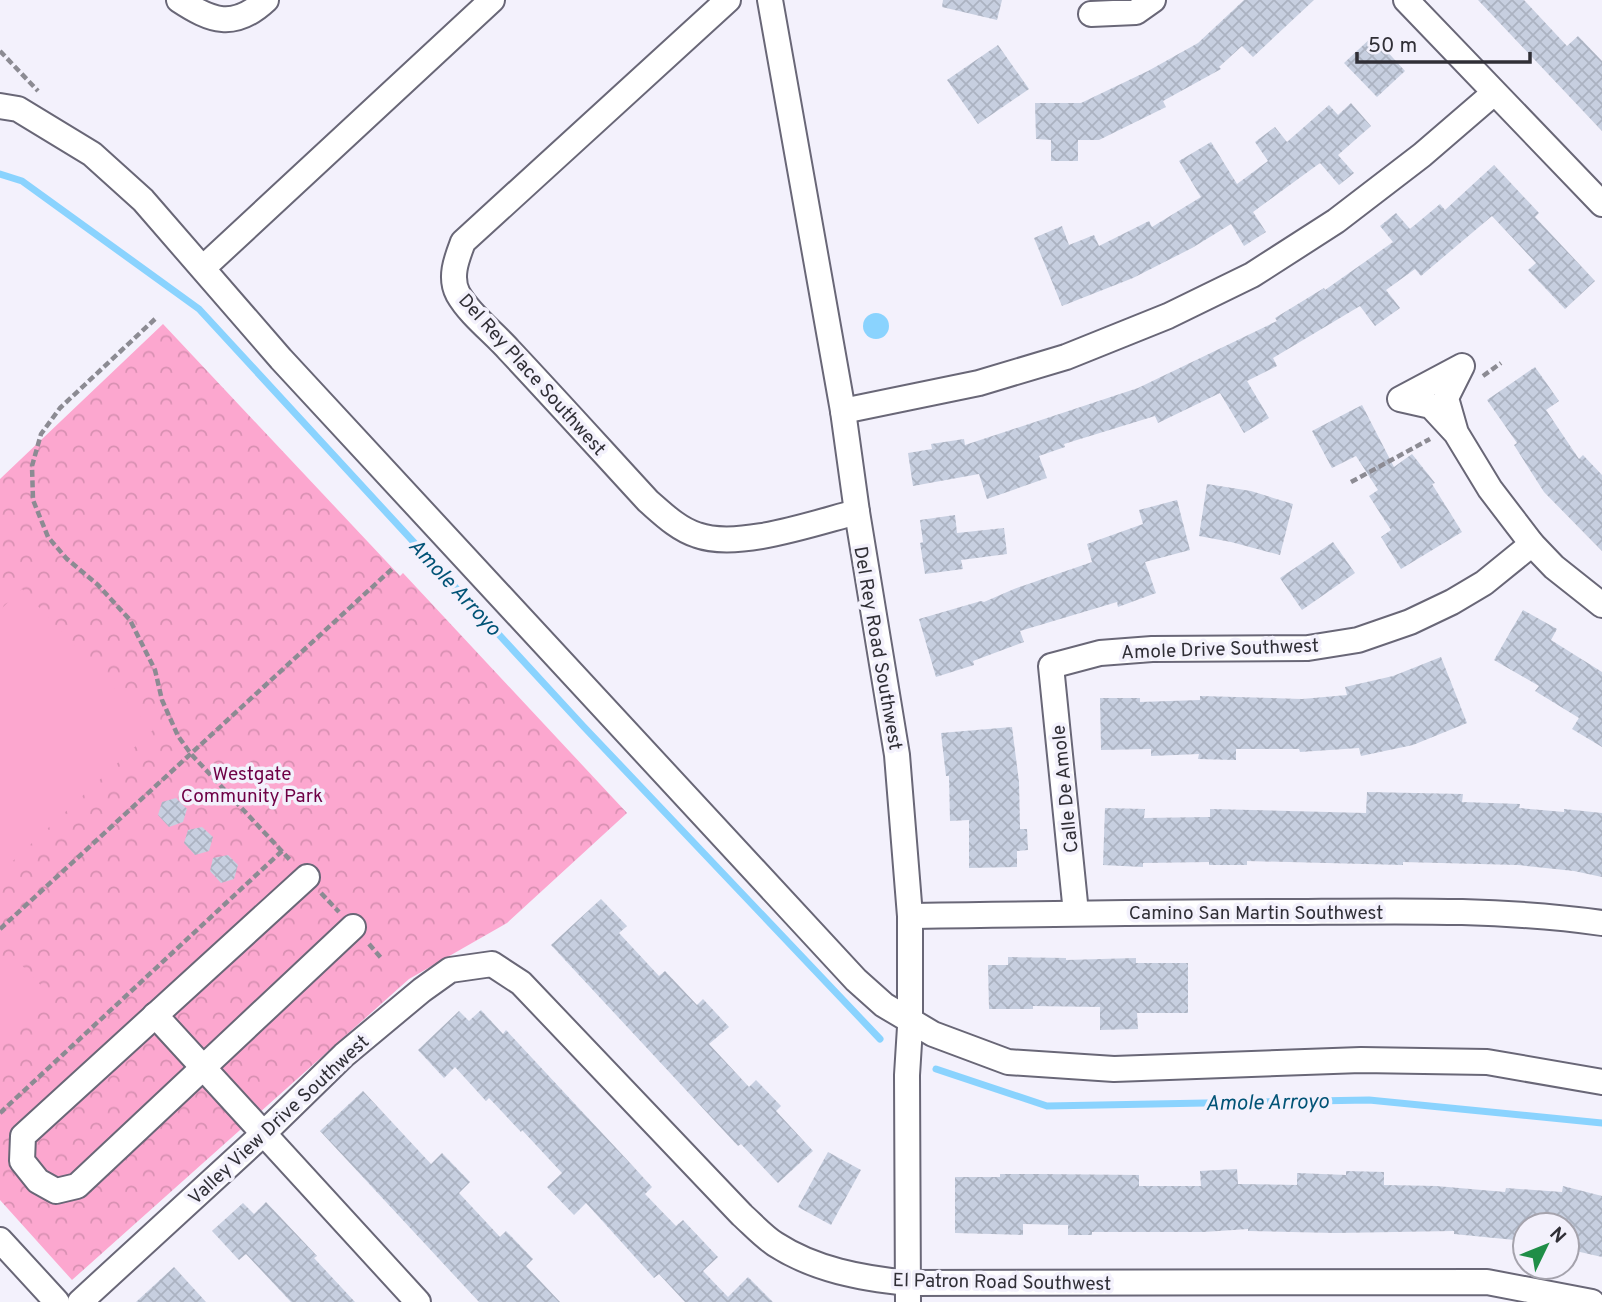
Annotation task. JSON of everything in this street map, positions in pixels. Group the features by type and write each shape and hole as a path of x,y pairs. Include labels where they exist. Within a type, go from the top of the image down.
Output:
{"street":[{"path":"179,0 202,15 235,20 266,0"},
{"path":"203,268 492,0"},
{"name":"Del Rey Place Southwest","path":"728,0 463,242 456,259 454,278 458,293 470,310 648,501 670,521 696,535 723,541 758,536 856,512"},
{"name":"Del Rey Road Southwest","path":"770,0 842,411 856,512 897,755 910,916 907,1075 908,1293"},
{"path":"1091,14 1136,12 1153,0"},
{"path":"1406,0 1602,204"},
{"path":"842,411 979,383 1066,357 1168,316 1252,275 1335,220 1422,155 1494,93"},
{"path":"0,106 18,109 92,154 143,200 281,359 856,981 910,1024 1007,1062 1114,1069 1361,1060 1487,1062 1602,1082"},
{"path":"1445,435 1553,567 1602,606"},
{"name":"Amole Drive Southwest","path":"1051,666 1100,653 1216,647 1308,648 1358,640 1410,622 1452,602 1484,583 1532,544"},
{"name":"Calle De Amole","path":"1051,666 1076,913"},
{"path":"307,877 23,1136 22,1161 38,1181 55,1191 77,1186 354,927"},
{"name":"Camino San Martin Southwest","path":"910,916 1475,912 1558,917 1602,923"},
{"name":"Valley View Drive Southwest","path":"80,1302 263,1134 344,1055 422,990 450,970 492,964"},
{"name":"El Patron Road Southwest","path":"492,964 521,983 742,1215 772,1242 799,1258 829,1270 858,1276 908,1293 1487,1282 1592,1302"},
{"path":"155,1015 418,1302"},
{"path":"0,1240 57,1302"}],"path":[{"path":"155,319 60,408 41,434 32,466 33,500 48,537 130,620 155,670 162,700 178,736 191,754 382,959"},
{"path":"1479,378 1501,363"},
{"path":"1351,482 1445,435"},
{"path":"0,929 393,568"},
{"path":"0,1113 282,851"}],"green space":[{"name":"Westgate Community Park","path":"163,324 400,576 403,573 627,813 507,923 409,979 72,1280 0,1200 0,479"},
{"path":"22,589 153,730 0,873 0,610"},
{"path":"15,958 51,996 0,1044 0,972"}],"water":[{"path":"876,313 885,317 889,326 885,335 876,339 867,335 863,326 867,317"}],"building":[{"path":"943,0 1002,0 997,20 942,7"},
{"path":"1244,0 1314,0 1253,57 1242,46 1219,67 1221,69 1163,101 1166,107 1099,140 1078,140 1078,161 1051,161 1051,140 1036,139 1035,103 1081,103 1148,71 1198,43"},
{"path":"1478,0 1524,0 1567,46 1578,36 1602,61 1602,131"},
{"path":"1373,36 1405,71 1377,97 1344,63"},
{"path":"998,45 1029,89 978,124 947,80"},
{"path":"1351,103 1371,126 1338,155 1354,173 1339,185 1320,163 1253,212 1266,232 1244,246 1231,224 1192,248 1133,278 1062,306 1034,238 1062,226 1069,245 1094,235 1099,246 1149,221 1152,227 1201,197 1179,161 1211,142 1237,184 1268,161 1255,142 1275,127 1287,142 1329,105 1338,115"},
{"path":"1494,165 1539,213 1535,217 1595,281 1565,309 1528,270 1536,263 1492,216 1421,276 1415,269 1386,290 1400,308 1375,326 1360,306 1273,358 1277,366 1247,381 1269,418 1244,433 1220,393 1158,423 1155,416 1064,444 1065,447 1039,456 1047,478 987,499 979,474 913,486 908,453 932,449 931,444 964,439 965,445 1138,388 1277,321 1275,318 1324,288 1325,290 1393,242 1380,226 1396,213 1410,229 1440,204 1445,210"},
{"path":"1535,367 1559,401 1546,410 1579,459 1583,455 1602,475 1602,551 1544,492 1514,445 1517,443 1487,400"},
{"path":"1362,405 1394,467 1412,454 1435,483 1432,484 1462,532 1401,569 1381,537 1391,530 1369,496 1378,490 1356,456 1332,468 1312,431"},
{"path":"1207,484 1251,491 1293,504 1280,555 1199,536"},
{"path":"1177,500 1190,550 1145,562 1156,593 1118,607 1117,602 1020,631 1024,642 973,661 974,665 936,677 919,619 984,602 1092,562 1087,544 1143,524 1139,510"},
{"path":"955,515 957,533 1004,528 1007,554 961,560 963,569 925,574 920,543 923,542 920,520"},
{"path":"1333,542 1355,573 1302,610 1280,578"},
{"path":"1523,610 1557,629 1551,640 1602,672 1602,747 1572,729 1579,718 1535,691 1539,686 1494,660"},
{"path":"1441,657 1467,723 1413,745 1361,756 1359,748 1300,752 1299,749 1236,749 1236,760 1198,759 1199,754 1151,756 1151,749 1101,750 1100,698 1140,698 1140,702 1200,700 1200,696 1302,699 1347,695 1345,687 1393,676"},
{"path":"1012,727 1019,782 1020,829 1027,829 1028,850 1017,851 1017,867 969,868 969,820 950,821 949,776 946,776 941,733"},
{"path":"1367,792 1463,794 1462,802 1520,804 1519,808 1602,813 1602,877 1518,865 1403,862 1403,865 1247,861 1247,865 1209,865 1209,862 1143,863 1143,867 1103,865 1105,808 1145,809 1144,818 1210,817 1210,809 1366,813"},
{"path":"176,798 187,809 183,822 169,827 158,815 162,802"},
{"path":"202,827 213,837 209,851 195,855 184,843 188,830"},
{"path":"228,855 238,865 234,879 221,883 210,871 213,858"},
{"path":"601,899 627,926 619,933 659,976 665,971 697,1005 703,999 729,1027 709,1044 749,1087 756,1080 781,1106 776,1111 813,1151 778,1183 741,1144 738,1146 551,945"},
{"path":"1008,957 1066,960 1136,958 1136,963 1188,963 1188,1013 1137,1013 1138,1029 1100,1030 1100,1007 1033,1006 1033,1009 989,1009 988,965 1008,965"},
{"path":"481,1010 503,1034 506,1030 652,1187 645,1194 676,1226 683,1220 718,1257 703,1271 728,1297 748,1277 773,1302 685,1302 659,1274 654,1278 586,1203 574,1215 547,1187 562,1173 522,1130 521,1132 489,1098 486,1101 455,1067 444,1078 418,1050 459,1011 469,1021"},
{"path":"363,1091 431,1164 442,1153 470,1182 459,1193 500,1237 506,1231 533,1259 526,1266 560,1302 479,1302 320,1131"},
{"path":"828,1152 861,1170 831,1225 798,1207"},
{"path":"1237,1169 1238,1184 1297,1185 1297,1173 1346,1175 1346,1171 1384,1172 1384,1185 1505,1192 1506,1188 1562,1192 1563,1186 1602,1196 1602,1257 1581,1252 1581,1211 1511,1211 1511,1240 1454,1234 1454,1231 1335,1233 1248,1229 1204,1232 1092,1232 1092,1235 1068,1235 1068,1225 1023,1224 1023,1235 955,1233 955,1177 1000,1177 1000,1174 1139,1175 1139,1186 1201,1186 1200,1171"},
{"path":"266,1202 317,1256 314,1258 355,1302 291,1302 246,1254 239,1260 212,1231 243,1203 254,1214"},
{"path":"174,1267 206,1302 136,1302"}],"waterway":[{"name":"Amole Arroyo","path":"0,174 22,181 199,309 584,727 880,1039"},
{"name":"Amole Arroyo","path":"936,1069 1047,1106 1369,1100 1602,1123"}]}
